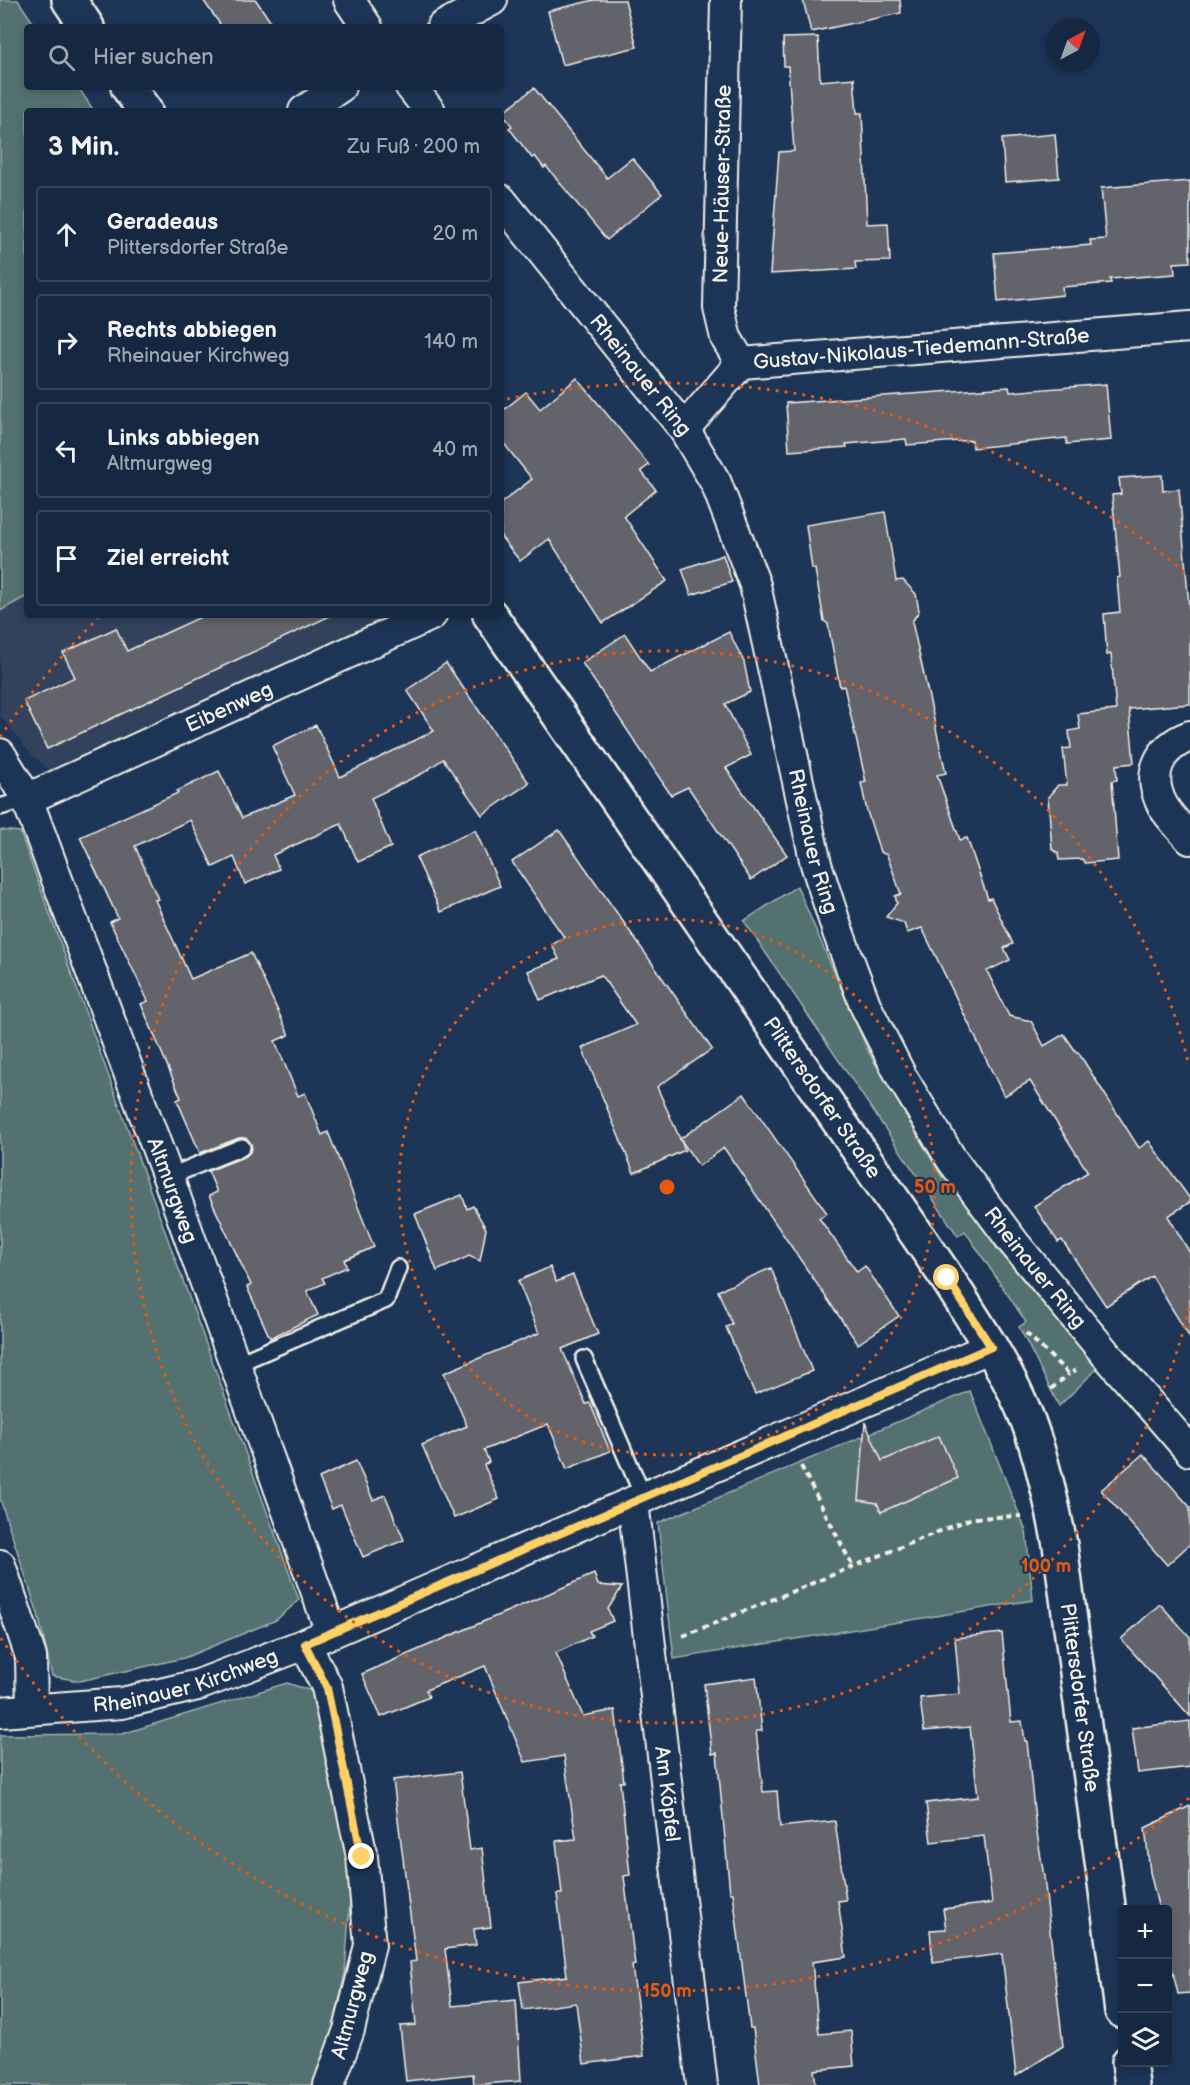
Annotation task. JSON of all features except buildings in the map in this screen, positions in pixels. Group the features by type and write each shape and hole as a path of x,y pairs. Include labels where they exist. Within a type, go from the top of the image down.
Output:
{"street":[{"path":"69,0 85,24"},
{"path":"349,0 365,24"},
{"path":"448,24 492,0"},
{"name":"Neue-Häuser-Straße","path":"726,0 719,308 726,338 741,363"},
{"path":"130,90 143,108"},
{"path":"308,108 336,90"},
{"path":"413,90 428,108"},
{"name":"Rheinauer Ring","path":"504,204 684,429 716,483 755,585 816,864 838,932 867,1006 896,1066 952,1160 1014,1243 1189,1448"},
{"name":"Gustav-Nikolaus-Tiedemann-Straße","path":"684,429 741,363 1190,327"},
{"name":"Eibenweg","path":"13,803 424,618"},
{"name":"Plittersdorfer Straße","path":"492,618 947,1278 991,1347 1028,1421 1045,1472 1062,1556 1118,1981"},
{"path":"1190,736 1176,741 1159,759 1155,782 1163,806 1190,839"},
{"name":"Altmurgweg","path":"0,754 13,803 168,1177 234,1365 318,1638 362,1857 370,1945 349,2030 329,2085"},
{"name":"Rheinauer Kirchweg","path":"0,1712 122,1703 187,1687 318,1638 991,1347"},
{"name":"Am Köpfel","path":"638,1500 649,1640 702,2085"},
{"path":"0,1565 31,1657 32,1709"},
{"path":"1130,2067 1132,2085"}],"lane":[{"path":"168,1177 242,1147"},
{"path":"234,1365 386,1300 398,1268"},
{"path":"584,1359 638,1500"}],"path":[{"path":"1051,1389 1069,1374"},
{"path":"786,1436 853,1567"},
{"path":"649,1640 679,1638 972,1518 1054,1515"}],"shaded area":[{"path":"24,598 24,618 388,618 53,773 32,755 0,715 0,611"}],"green space":[{"path":"0,0 18,0 34,24 24,24 24,90 80,90 92,108 24,108 24,598 0,611"},
{"path":"0,830 20,832 299,1600 276,1620 184,1658 80,1681 52,1676 38,1614 0,1499"},
{"path":"797,886 869,1053 942,1177 948,1175 998,1250 1099,1367 1059,1406 1019,1327 1026,1322 965,1231 958,1236 744,921"},
{"path":"970,1391 1026,1531 1033,1600 674,1659 658,1523"},
{"path":"287,1683 312,1691 353,1857 345,1973 324,2072 318,2085 0,2085 0,1735 122,1734"}],"route":[{"path":"362,1857 327,1688 305,1644 991,1347 947,1278"}]}
